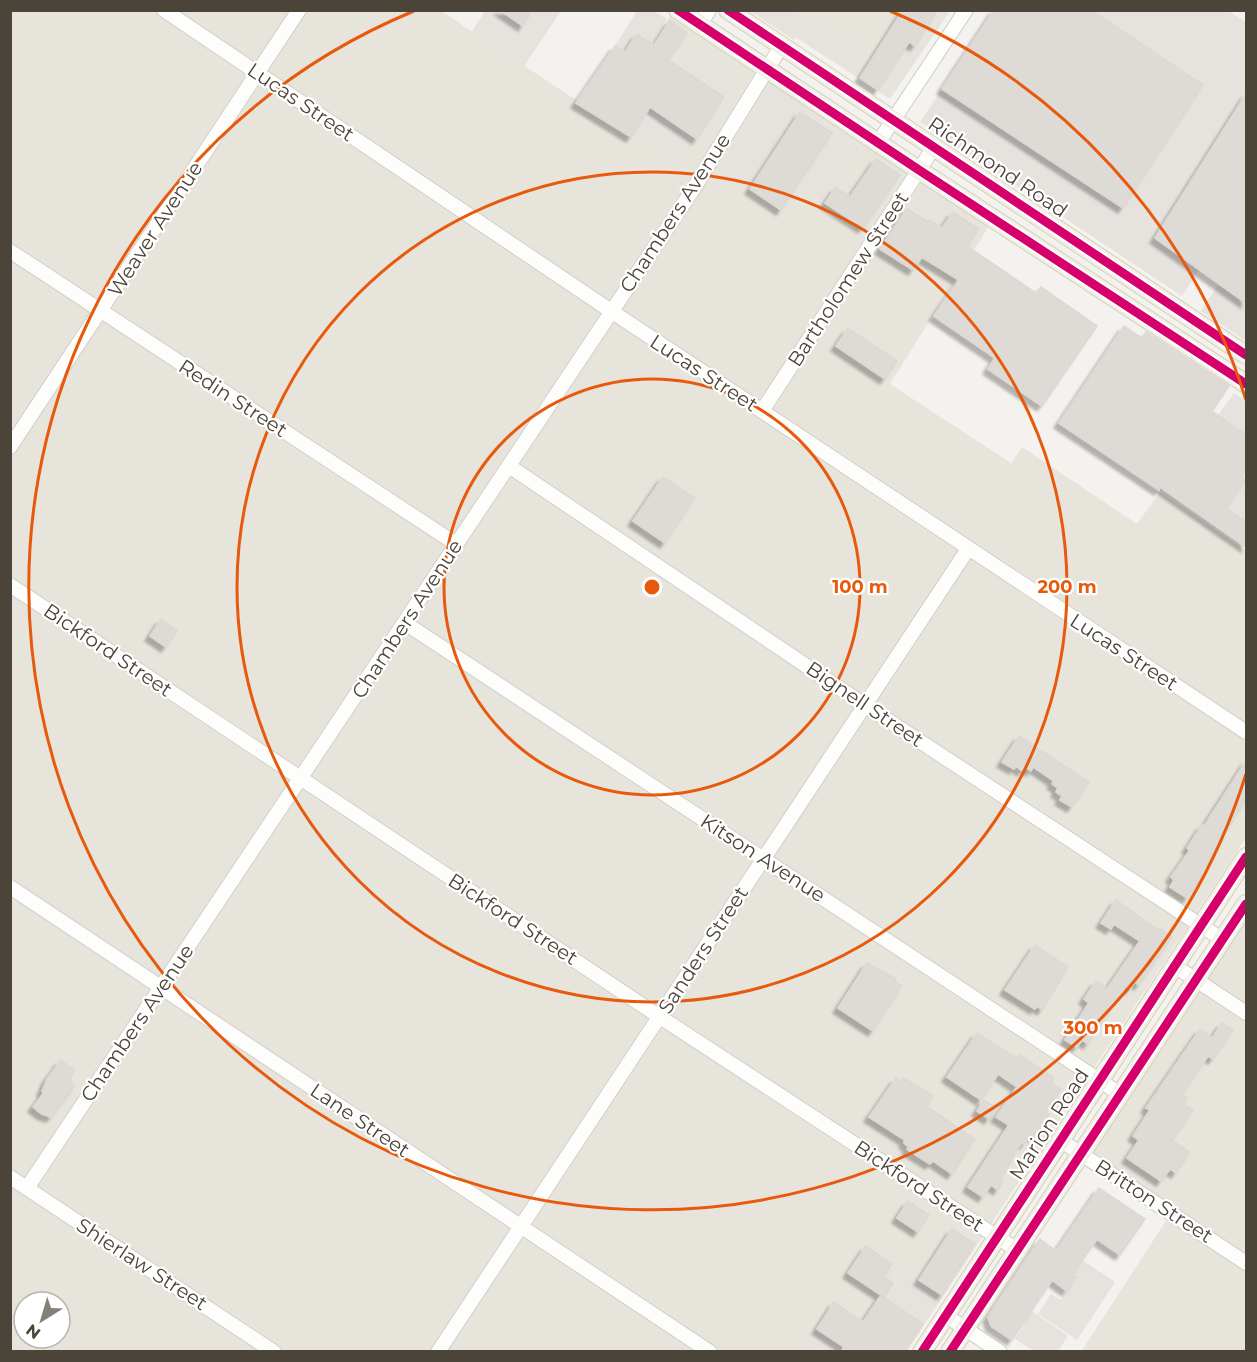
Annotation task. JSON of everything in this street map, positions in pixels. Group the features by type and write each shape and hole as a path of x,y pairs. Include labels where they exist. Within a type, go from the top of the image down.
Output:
{"main road":[{"path":"678,10 704,18 767,69 1246,384"},
{"name":"Richmond Road","path":"728,10 1246,355"},
{"name":"Marion Road","path":"922,1352 1246,857"},
{"path":"950,1352 1246,904"}],"street":[{"name":"Lucas Street","path":"164,10 611,311 1246,732"},
{"name":"Weaver Avenue","path":"10,447 299,10"},
{"path":"878,143 966,10"},
{"name":"Chambers Avenue","path":"27,1188 692,191 782,45"},
{"name":"Bartholomew Street","path":"762,411 934,147"},
{"name":"Redin Street","path":"10,251 456,544"},
{"name":"Bignell Street","path":"508,466 866,706 1223,940"},
{"name":"Sanders Street","path":"438,1352 968,549"},
{"name":"Bickford Street","path":"10,585 660,1017 1017,1250"},
{"name":"Kitson Avenue","path":"405,623 1120,1094"},
{"name":"Lane Street","path":"10,887 710,1352"},
{"path":"1175,966 1246,1013"},
{"name":"Britton Street","path":"1060,1140 1246,1263"},
{"name":"Shierlaw Street","path":"10,1177 274,1352"},
{"path":"945,1315 1000,1352"}],"shaded area":[{"path":"10,11 441,11 605,119 670,16 989,226 890,384 1011,463 1022,447 1137,524 1160,492 1246,551 1246,838 907,1351 11,1351"},
{"path":"485,11 500,11 522,25 532,11 561,11 524,66 472,31"},
{"path":"637,11 654,11 667,19 651,43 625,52 615,46"},
{"path":"750,11 793,11 806,21 794,40"},
{"path":"756,11 950,11 890,99"},
{"path":"1091,11 1228,11 1246,22 1246,94 1155,238 1200,268 1182,296 920,122 942,89 1123,208 1202,85"},
{"path":"813,15 866,51 852,72 798,38"},
{"path":"693,43 739,74 724,97 677,67"},
{"path":"909,43 921,50 895,88 884,82"},
{"path":"778,91 804,107 750,189 720,170 765,94"},
{"path":"650,108 697,139 681,163 634,132"},
{"path":"832,133 859,151 825,203 797,185"},
{"path":"923,186 953,206 940,225 910,206"},
{"path":"1218,285 1246,303 1246,341 1201,311"},
{"path":"1234,393 1246,401 1246,435 1218,415"},
{"path":"1246,469 1246,522 1226,508 1245,481 1240,477"},
{"path":"1246,908 1246,1351 1081,1352 1171,1213 1082,1153"},
{"path":"1073,1254 1115,1282 1077,1340 1038,1314 1051,1294 1061,1300 1076,1278 1064,1269"},
{"path":"905,1273 941,1297 924,1323 888,1299"},
{"path":"1032,1311 1068,1336 1058,1351 1034,1351 1015,1339"},
{"path":"814,1327 844,1347 841,1351 798,1352"}],"building":[{"path":"500,10 532,10 523,26"},
{"path":"903,10 938,10 915,46 909,42 878,90 860,78"},
{"path":"994,10 1091,10 1203,85 1123,208 942,89"},
{"path":"670,20 687,33 668,60 724,97 697,139 650,107 631,137 576,103 615,46 625,52 637,34 654,45"},
{"path":"1246,94 1246,303 1155,238"},
{"path":"800,112 832,133 781,210 750,189"},
{"path":"876,159 900,175 863,228 825,203 836,187 850,197"},
{"path":"907,208 942,228 953,212 979,229 967,246 1036,293 1041,287 1097,326 1042,406 988,369 995,358 934,316 959,280 922,257 913,270 880,249"},
{"path":"1124,326 1142,338 1146,332 1229,386 1212,411 1246,435 1246,469 1240,477 1245,481 1226,508 1246,522 1246,547 1160,487 1159,490 1059,423"},
{"path":"848,328 897,361 885,379 836,346"},
{"path":"663,477 695,498 665,543 633,521"},
{"path":"161,619 177,631 166,647 150,636"},
{"path":"1019,736 1089,782 1072,807 1060,800 1062,796 1056,792 1058,788 1052,784 1054,781 1033,767 1031,771 1025,767 1022,771 1016,766 1014,769 1002,762"},
{"path":"1246,761 1246,800 1222,838 1224,839 1200,874 1203,876 1187,898 1170,887 1174,880 1171,877 1190,850 1187,848"},
{"path":"1116,900 1172,937 1139,985 1135,982 1130,989 1126,986 1088,1044 1082,1040 1077,1047 1065,1040 1089,1003 1084,999 1096,981 1107,989 1140,941 1114,924 1111,929 1101,923"},
{"path":"1035,945 1068,967 1042,1010 1037,1006 1035,1009 1005,990"},
{"path":"867,963 896,979 894,981 902,986 873,1031 838,1008"},
{"path":"1222,1023 1233,1030 1213,1059 1208,1056 1182,1095 1187,1098 1184,1104 1193,1110 1172,1140 1190,1152 1176,1173 1170,1169 1161,1181 1127,1158 1139,1140 1133,1136 1150,1110 1146,1108 1200,1029 1212,1038"},
{"path":"977,1033 1017,1059 1020,1055 1054,1078 1051,1083 1061,1089 1045,1112 1049,1114 1034,1137 1031,1134 1024,1144 1022,1142 1009,1161 1011,1162 1000,1179 1003,1181 998,1190 991,1185 983,1197 968,1187 1009,1125 996,1117 1017,1087 998,1074 981,1100 947,1077"},
{"path":"61,1060 75,1071 68,1080 75,1086 51,1117 33,1107 43,1094 47,1079"},
{"path":"896,1078 902,1082 904,1078 933,1096 926,1106 975,1139 952,1174 933,1161 930,1164 911,1152 904,1143 905,1140 869,1117"},
{"path":"984,1100 996,1108 989,1119 977,1111"},
{"path":"1099,1188 1145,1219 1120,1255 1097,1239 1072,1275 1076,1277 1067,1291 1052,1280 1012,1340 991,1326 988,1317 1040,1239 1056,1251"},
{"path":"908,1201 929,1215 918,1232 897,1218"},
{"path":"952,1229 975,1244 942,1295 919,1280"},
{"path":"866,1246 892,1264 884,1276 893,1283 884,1297 848,1273"},
{"path":"881,1295 923,1324 904,1352 841,1352 844,1347 817,1329 834,1302 863,1322"}],"cycle path":[{"path":"678,10 1246,384"},
{"path":"728,10 1246,355"},
{"path":"922,1352 1246,857"},
{"path":"950,1352 1246,904"}]}
